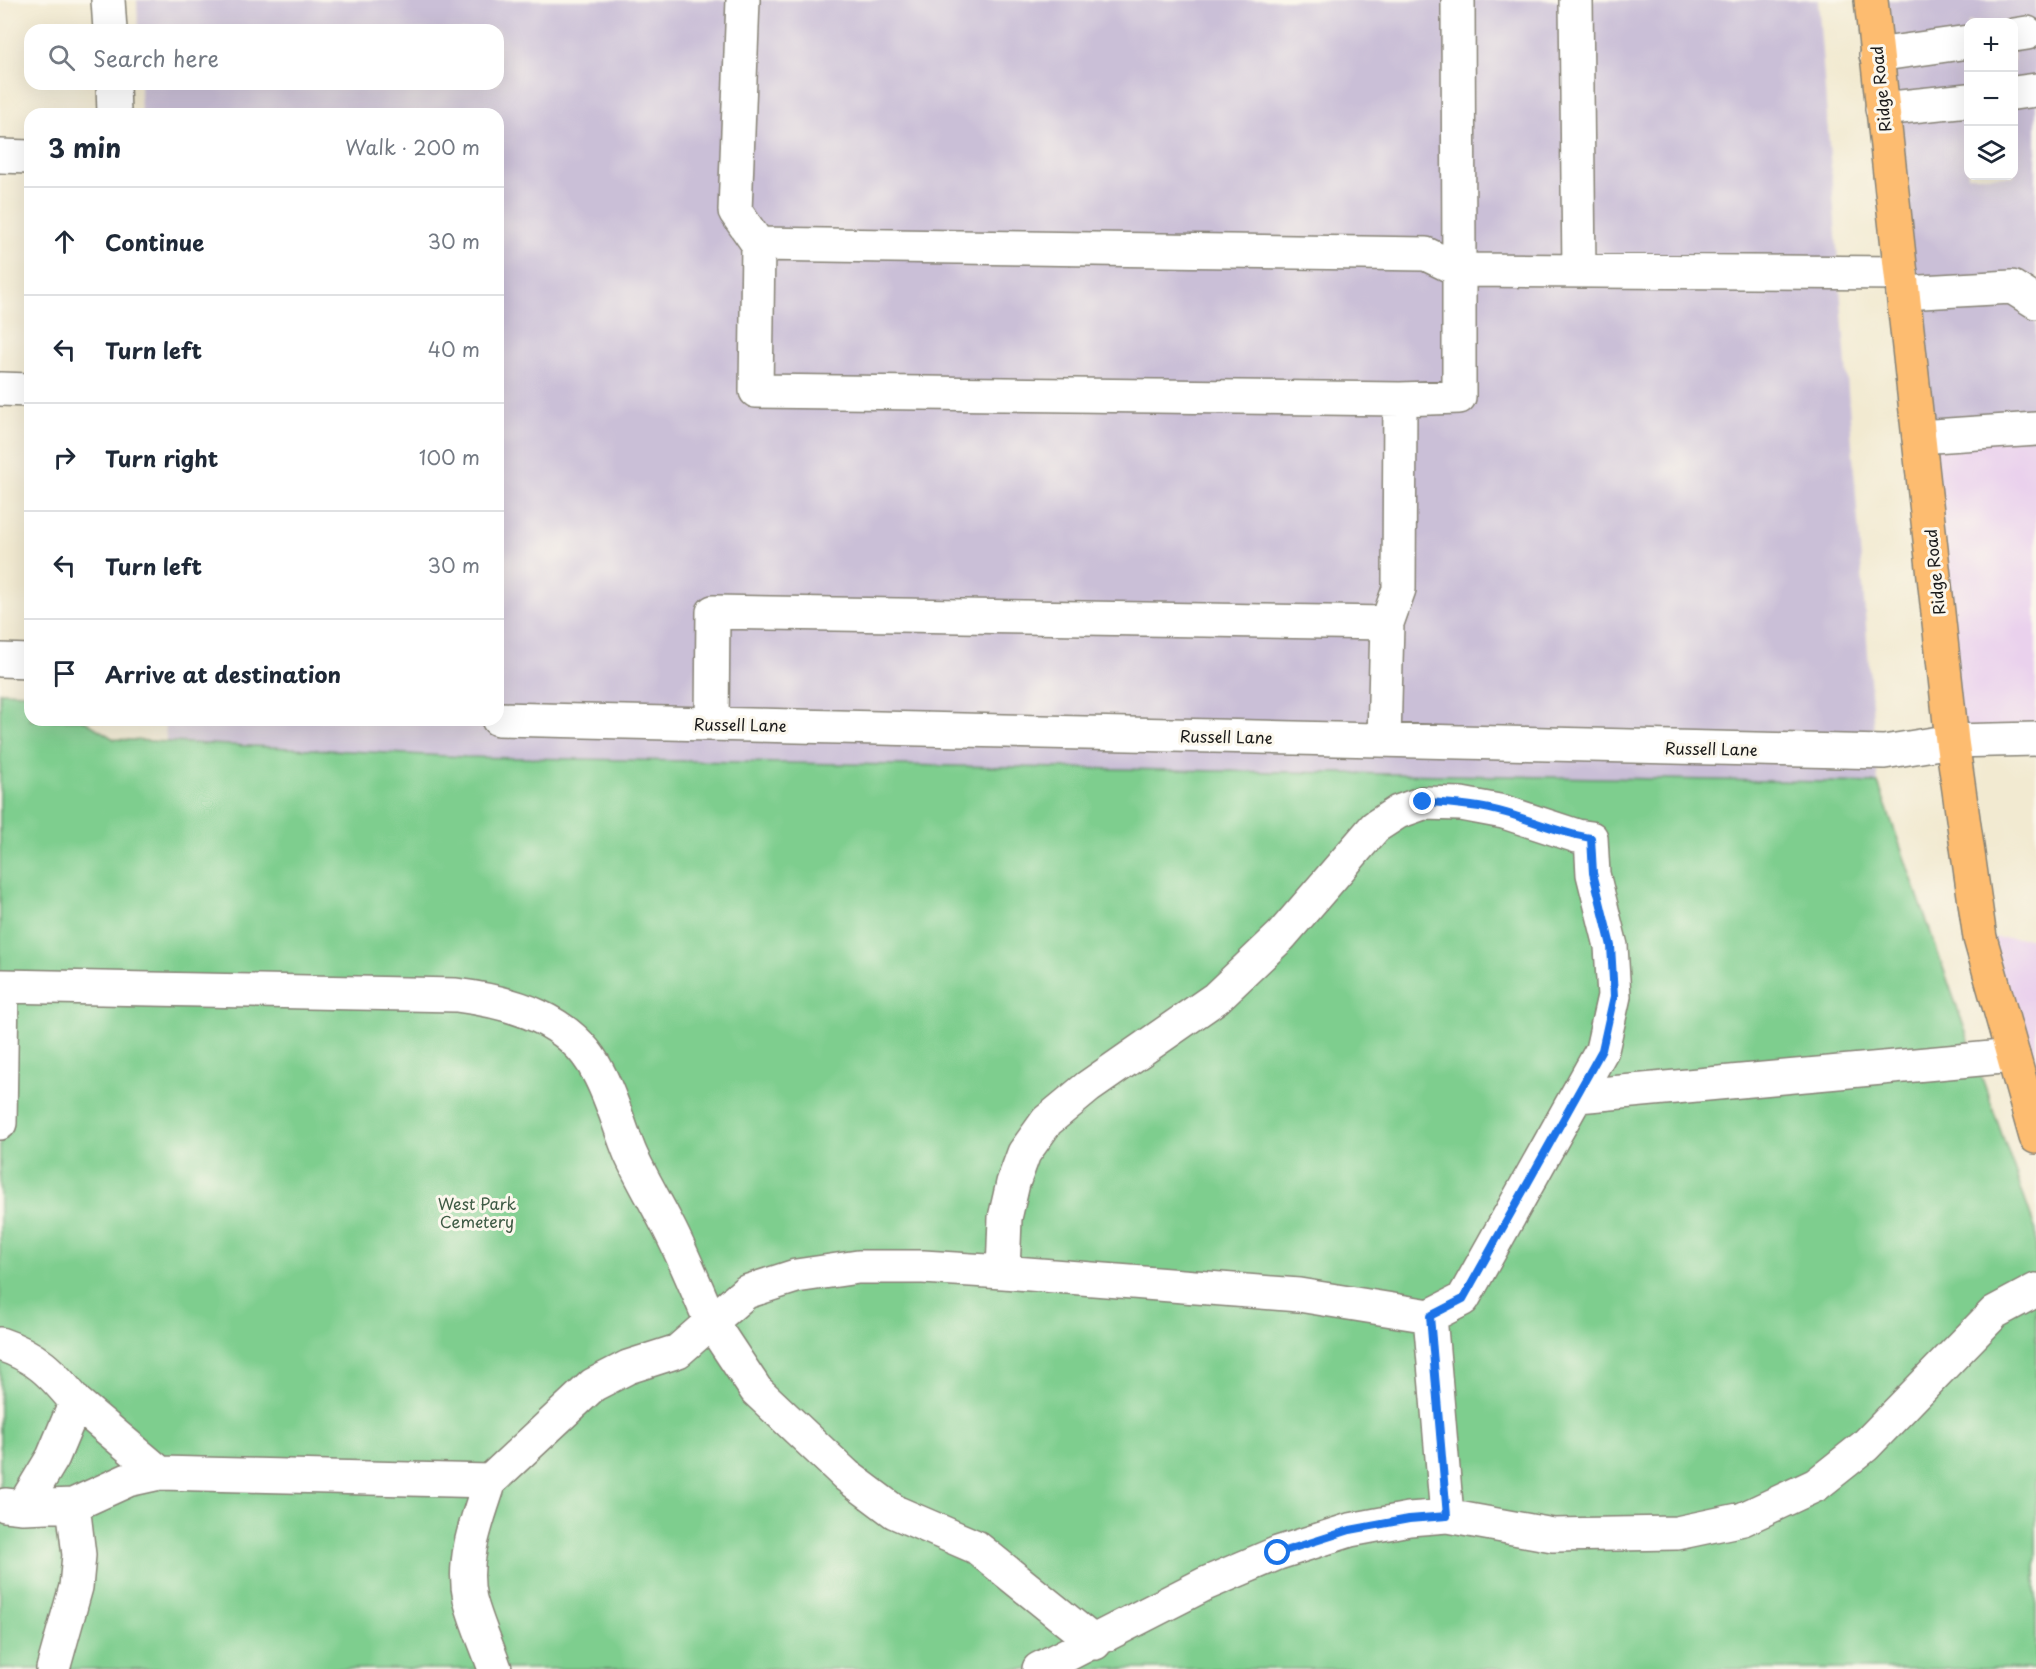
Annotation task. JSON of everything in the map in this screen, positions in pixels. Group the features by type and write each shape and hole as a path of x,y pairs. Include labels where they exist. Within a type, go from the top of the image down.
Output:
{"main road":[{"name":"Ridge Road","path":"1871,0 1952,741 1980,938 2036,1137"}],"street":[{"path":"108,0 110,24"},
{"path":"743,0 735,211 758,244 756,391 1400,399 1459,397 1458,0"},
{"path":"1576,0 1579,271"},
{"path":"1876,56 1964,43"},
{"path":"113,90 114,108"},
{"path":"2018,92 2036,90"},
{"path":"1882,109 1964,100"},
{"path":"0,156 24,156"},
{"path":"758,244 1426,254 1459,270 1579,271 2012,287 2036,302"},
{"path":"0,389 24,390"},
{"path":"1384,740 1387,623 1399,590 1400,399"},
{"path":"1919,437 2036,429"},
{"path":"712,724 713,612 1387,623"},
{"path":"0,660 24,661"},
{"name":"Russell Lane","path":"504,719 1884,752 1952,741 2036,739"},
{"path":"495,1669 470,1598 468,1566 472,1537 490,1481 593,1385 628,1367 678,1352 746,1292 796,1276 858,1267 923,1267 1299,1295 1430,1316 1463,1299 1602,1050 1614,996 1611,946 1593,873 1591,838 1577,836 1504,812 1461,804 1423,802 1398,812 1375,827 1281,936 1216,998 1088,1087 1047,1121 1024,1153 1013,1183 1005,1218 1003,1272"},
{"path":"0,1123 1,986 456,995 490,999 525,1010 566,1033 582,1047 598,1070 630,1154 670,1228 711,1322 756,1390 847,1476 895,1512 976,1547 1025,1584 1095,1643"},
{"path":"1578,1096 2013,1056"},
{"path":"1040,1669 1095,1643 1205,1584 1278,1553 1350,1530 1409,1519 1447,1516 1553,1535 1677,1533 1743,1519 1816,1485 1865,1446 1995,1312 2036,1290"},
{"path":"1430,1316 1447,1516"},
{"path":"0,1344 25,1353 52,1373 76,1402 160,1473"},
{"path":"11,1506 53,1456 76,1402"},
{"path":"11,1506 73,1505 128,1480 160,1473 490,1481"},
{"path":"53,1669 76,1587 79,1555 73,1505"}],"shaded area":[{"path":"137,0 1818,0 1878,783 465,757 166,742 165,726 504,726 504,108 141,108 140,90 504,90 504,24 138,24"},
{"path":"1871,0 2036,0 2036,439 1919,437"},
{"path":"1919,437 2036,439 2036,739 1952,741"},
{"path":"1980,938 2036,938 2036,1137"}],"green space":[{"name":"West Park Cemetery","path":"0,692 24,693 24,726 93,726 114,739 465,757 1878,783 2036,1231 2036,1669 0,1669"}],"route":[{"path":"1278,1553 1350,1530 1409,1519 1447,1516 1430,1316 1463,1299 1602,1050 1614,996 1611,946 1593,873 1591,838 1577,836 1504,812 1461,804 1423,802"}]}
